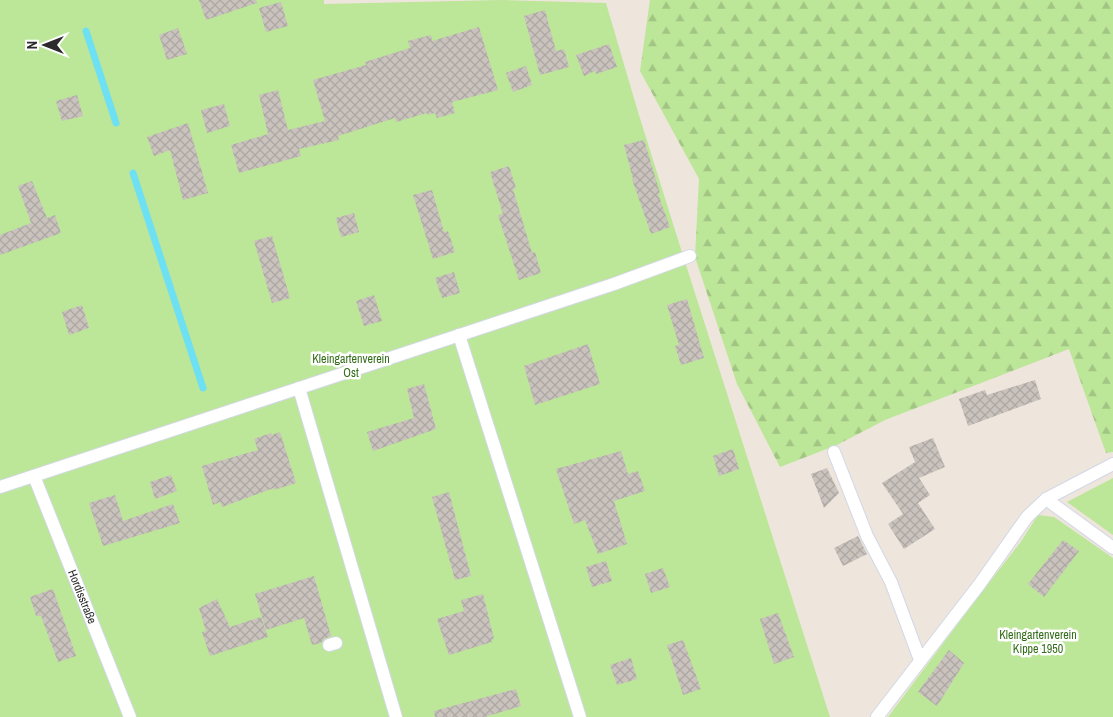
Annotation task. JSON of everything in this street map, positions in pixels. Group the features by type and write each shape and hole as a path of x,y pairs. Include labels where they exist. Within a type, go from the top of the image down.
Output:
{"lane":[{"path":"0,488 614,284 690,256"},
{"path":"460,335 580,717"},
{"path":"299,388 396,717"},
{"path":"834,452 867,536 891,582 920,660"},
{"path":"877,717 979,585 1027,517 1046,499 1113,464"},
{"name":"Hordisstraße","path":"34,476 130,717"},
{"path":"1046,499 1113,548"}],"green space":[{"name":"Kleingartenverein Ost","path":"0,0 324,0 324,4 502,0 606,3 679,243 830,717 0,717"},
{"path":"650,0 1113,0 1113,452 1106,453 1069,349 885,420 837,445 780,467 737,384 695,257 699,179 640,71"},
{"path":"1113,478 1113,535 1067,502"},
{"name":"Kleingartenverein Kippe 1950","path":"1038,515 1054,517 1113,558 1113,717 888,717 1020,543"}],"building":[{"path":"199,0 256,0 257,3 206,20"},
{"path":"281,2 288,26 266,32 259,8"},
{"path":"545,10 556,51 564,49 569,67 540,75 524,16"},
{"path":"479,27 498,90 452,102 455,113 437,118 435,113 427,115 427,113 396,122 395,118 338,136 339,140 299,149 301,156 239,173 231,145 268,134 259,95 278,90 288,130 325,121 313,80 366,65 365,62 410,48 408,41 431,35 432,41"},
{"path":"178,28 187,54 167,60 159,35"},
{"path":"609,44 617,67 596,74 595,71 584,76 576,55"},
{"path":"526,66 532,85 513,92 506,73"},
{"path":"77,95 83,116 62,121 56,101"},
{"path":"224,104 230,126 207,133 201,110"},
{"path":"188,123 208,193 183,200 170,150 154,156 147,137"},
{"path":"644,140 660,193 658,194 670,227 651,234 632,179 624,145"},
{"path":"509,166 516,188 513,189 532,253 535,252 541,273 519,280 498,215 503,214 490,172"},
{"path":"32,181 47,218 55,215 61,233 0,255 0,235 31,223 18,186"},
{"path":"432,190 444,232 448,231 455,252 433,259 413,195"},
{"path":"354,213 359,232 341,237 336,218"},
{"path":"272,236 290,298 272,303 254,241"},
{"path":"454,272 460,293 442,298 435,278"},
{"path":"374,295 382,321 364,326 356,301"},
{"path":"687,299 704,358 681,365 675,346 679,345 667,305"},
{"path":"82,305 89,328 69,335 62,312"},
{"path":"588,344 600,384 535,405 524,366"},
{"path":"1035,380 1041,399 968,426 959,399 985,390 987,395"},
{"path":"424,384 436,429 373,451 367,432 414,418 407,389"},
{"path":"280,432 296,483 274,490 274,488 222,507 220,502 213,505 202,466 258,450 254,439"},
{"path":"933,438 945,467 919,478 930,495 918,503 935,529 904,549 888,524 903,514 882,483 915,462 909,447"},
{"path":"733,449 739,469 719,476 713,456"},
{"path":"621,451 628,474 638,471 645,491 614,501 627,544 598,554 585,520 574,524 556,469"},
{"path":"827,468 839,493 824,508 811,474"},
{"path":"171,475 177,491 155,499 150,482"},
{"path":"449,492 471,576 455,580 432,497"},
{"path":"115,495 123,521 173,504 180,523 103,546 89,503"},
{"path":"858,536 867,554 843,566 834,548"},
{"path":"1063,540 1079,551 1044,597 1028,584"},
{"path":"606,561 612,581 592,587 586,567"},
{"path":"663,568 670,587 651,593 645,574"},
{"path":"314,576 331,636 324,639 321,643 312,645 304,618 266,630 255,594"},
{"path":"53,589 76,656 58,662 41,616 36,616 30,597"},
{"path":"483,594 494,639 491,640 492,642 449,655 437,619 464,611 461,600"},
{"path":"217,599 230,627 261,617 268,637 210,656 202,632 206,631 199,608"},
{"path":"778,613 794,657 774,664 760,619"},
{"path":"683,640 701,689 683,695 667,645"},
{"path":"949,650 964,663 937,706 918,692"},
{"path":"631,658 637,679 617,685 610,665"},
{"path":"516,689 521,706 485,717 435,717 434,711"}],"waterway":[{"path":"86,31 116,123"},
{"path":"133,173 203,388"}]}
